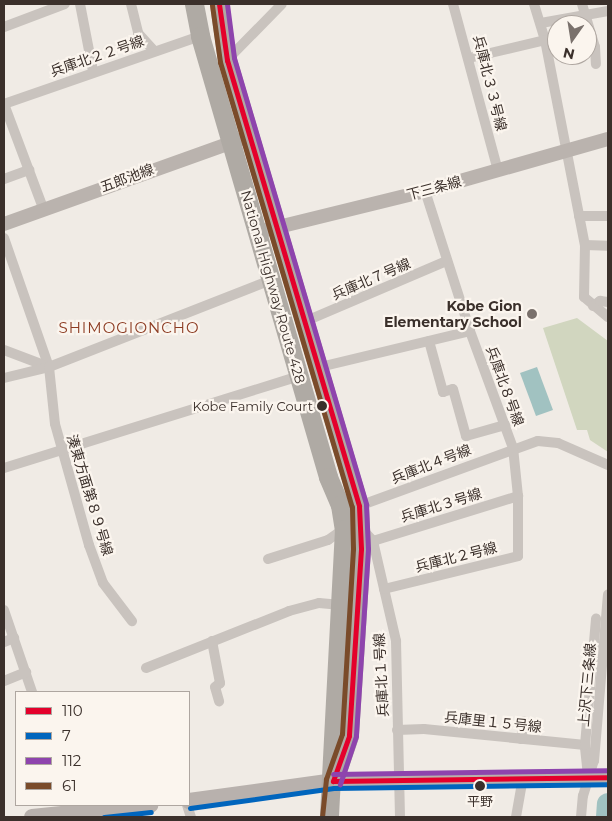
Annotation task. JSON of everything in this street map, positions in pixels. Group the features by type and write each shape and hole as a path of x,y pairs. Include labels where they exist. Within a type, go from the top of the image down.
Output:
{"highway":[{"name":"National Highway Route 428","path":"194,4 200,36 328,477 340,505 359,532 341,605 333,781 329,817"},
{"name":"National Highway Route 428","path":"219,4 227,60 252,136 359,506 349,736 333,781"}],"main road":[{"path":"190,800 333,781 600,777"},
{"path":"32,817 135,806"}],"street":[{"path":"4,27 65,4"},
{"path":"80,4 93,71"},
{"path":"131,4 138,33 154,51"},
{"path":"227,60 282,4"},
{"name":"兵庫北３３号線","path":"454,4 498,170"},
{"path":"534,4 545,40 585,245 584,297 608,317"},
{"path":"541,23 584,8 608,11"},
{"name":"兵庫北２２号線","path":"4,104 93,71 200,36"},
{"path":"469,58 545,40"},
{"path":"4,104 43,208"},
{"name":"五郎池線","path":"4,224 43,208 252,136"},
{"name":"下三条線","path":"258,232 425,191 608,139"},
{"path":"4,179 29,170"},
{"name":"兵庫北８号線","path":"425,191 470,330 513,448"},
{"path":"579,216 608,216"},
{"name":"湊東方面第８９号線","path":"4,238 49,367 55,424 103,583 132,621"},
{"path":"585,245 608,246"},
{"name":"兵庫北７号線","path":"306,321 447,261"},
{"path":"4,378 49,367 271,280"},
{"path":"593,306 600,301 608,302"},
{"path":"320,368 470,330"},
{"path":"429,341 443,392 453,389 466,436 505,425"},
{"path":"4,350 49,367"},
{"path":"4,468 62,452 299,376"},
{"name":"兵庫北４号線","path":"359,506 513,448 538,441 558,443 608,465"},
{"name":"兵庫北２号線","path":"384,589 518,556 518,496 513,448"},
{"name":"兵庫北３号線","path":"268,559 359,532 518,496"},
{"name":"兵庫北１号線","path":"359,532 384,589 396,641 400,817"},
{"name":"上沢下三条線","path":"600,777 594,761 608,595"},
{"path":"146,668 289,611 319,603 341,605"},
{"path":"4,610 9,640 26,672 32,691"},
{"path":"581,817 600,777 585,745 596,618"},
{"path":"212,641 220,683 215,687 219,701"},
{"path":"4,681 26,672"},
{"path":"521,739 524,721"},
{"name":"兵庫里１５号線","path":"397,730 424,730 585,745"},
{"path":"516,817 523,778"}],"green space":[{"path":"577,318 608,341 608,452 590,440 587,430 577,430 543,328"}],"water":[{"path":"537,367 553,410 536,416 520,373"}],"waterway":[{"path":"607,817 608,804"}],"transit line":[{"name":"110","path":"219,4 227,60 359,506 361,549 349,736 333,781"},
{"name":"112","path":"227,4 234,58 366,505 368,549 356,736 340,784"},
{"name":"61","path":"212,5 220,62 352,507 353,549 342,734 326,779 322,816"},
{"name":"112","path":"333,774 608,770"},
{"name":"110","path":"333,781 608,777"},
{"name":"7","path":"190,808 334,788 608,784"},
{"name":"7","path":"104,817 151,812"}],"place":[{"name":"Kobe Gion Elementary School","path":"532,314"},
{"name":"Kobe Family Court","path":"322,406"},
{"name":"平野","path":"480,786"}],"district":[{"name":"SHIMOGIONCHO","path":"129,328"}]}
